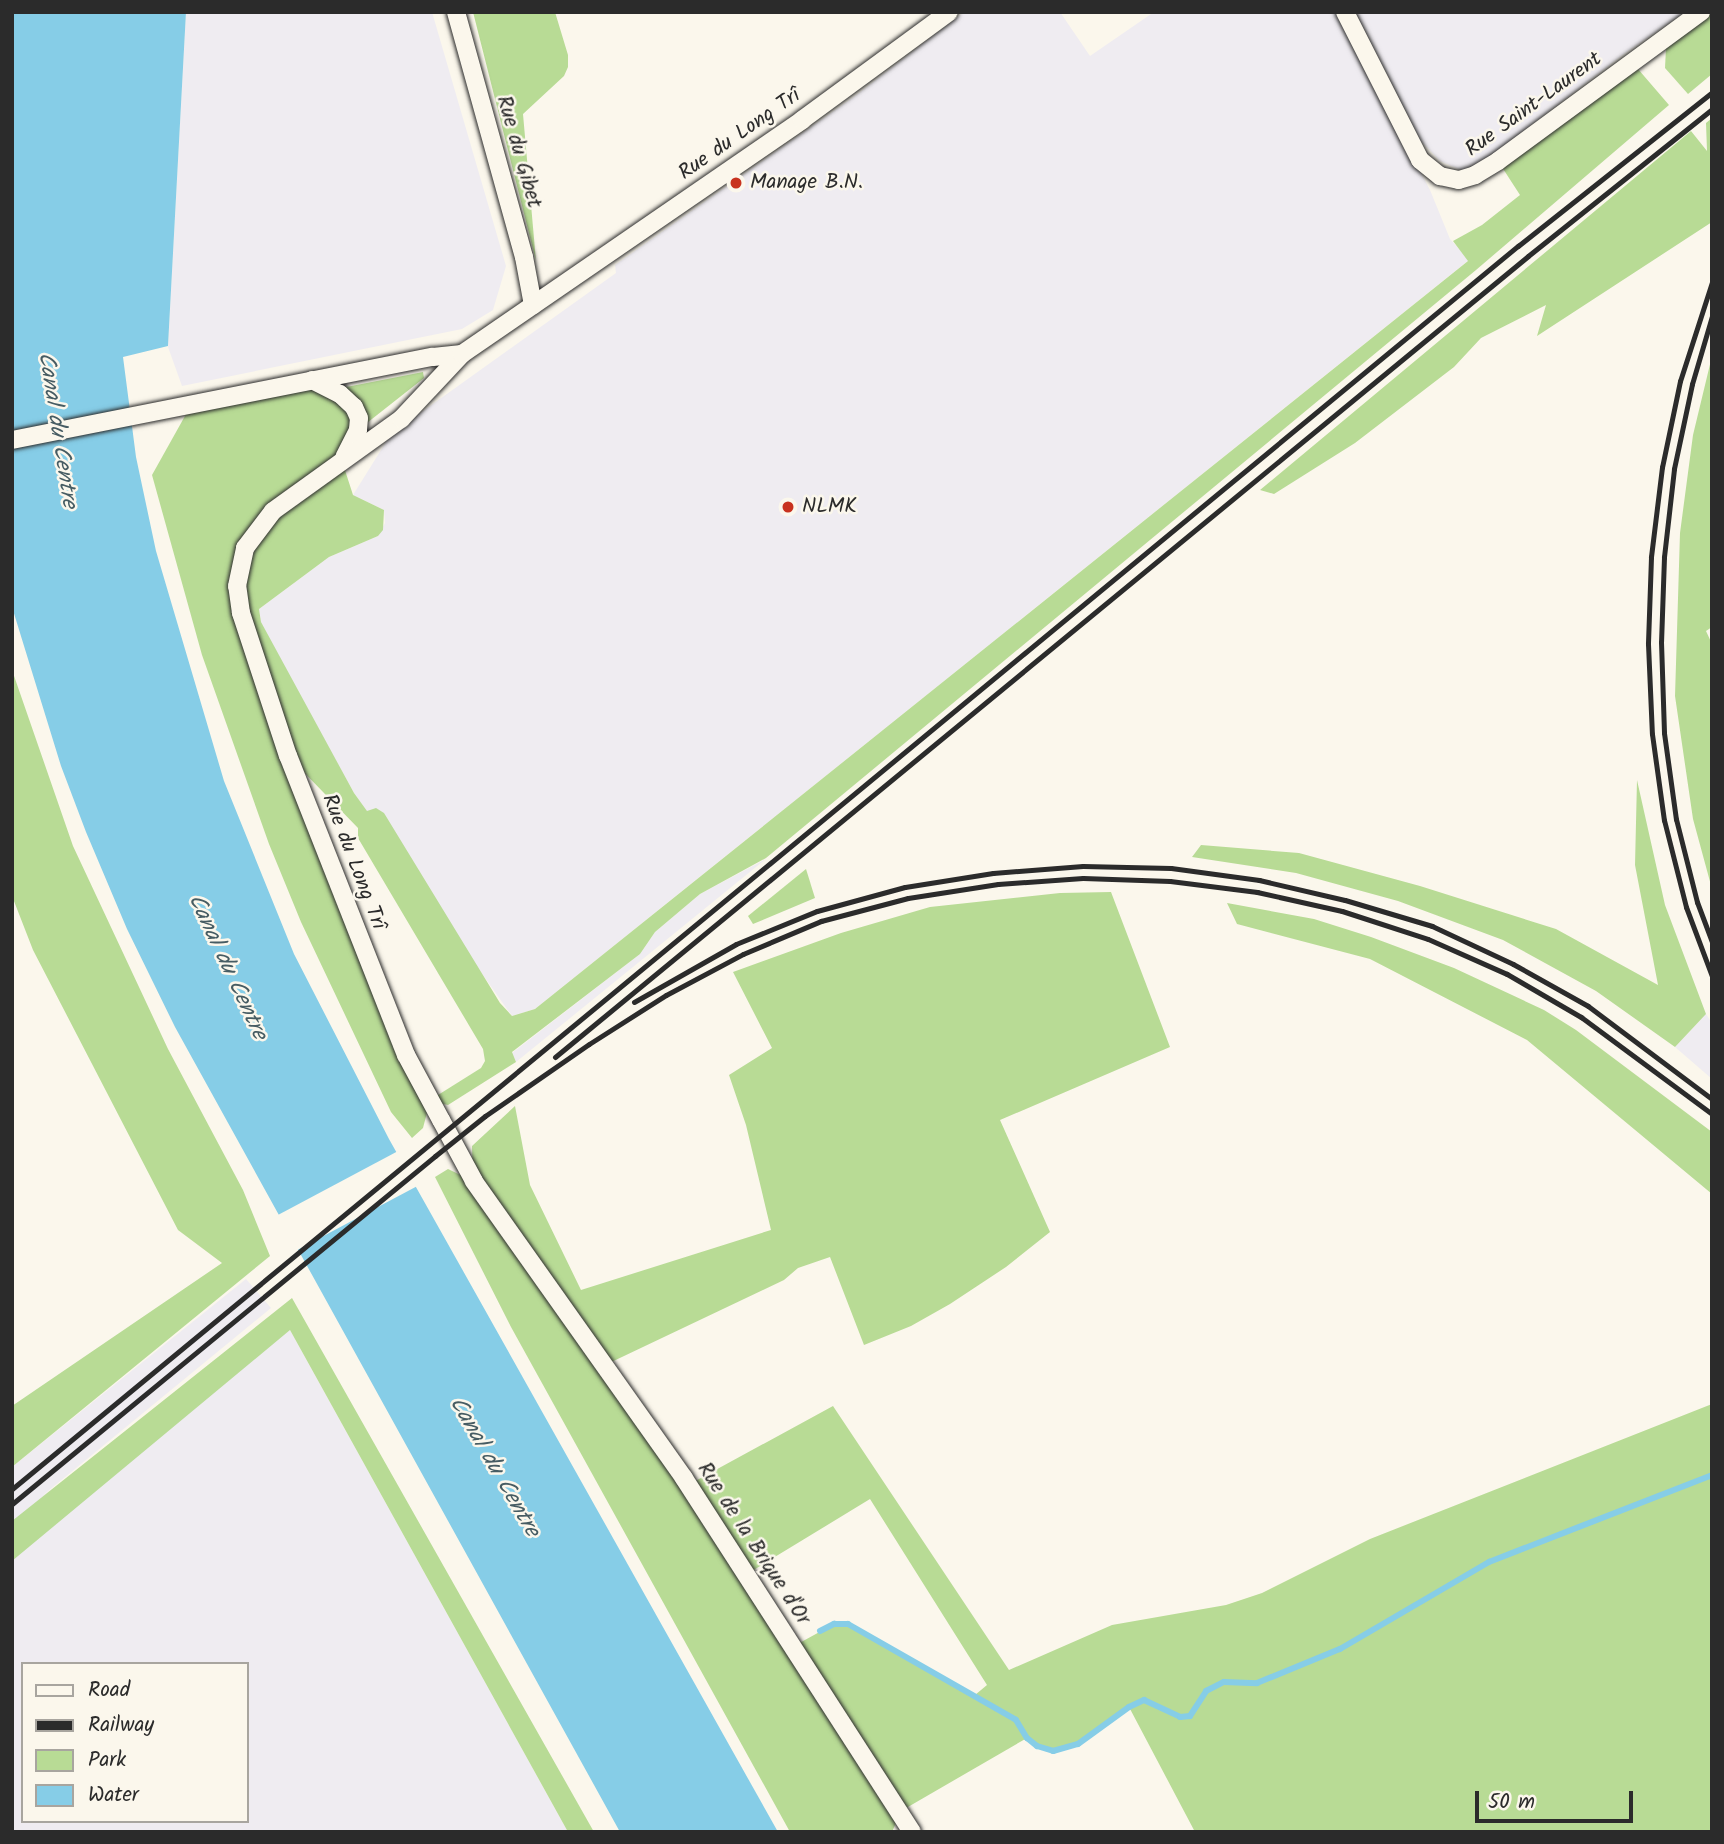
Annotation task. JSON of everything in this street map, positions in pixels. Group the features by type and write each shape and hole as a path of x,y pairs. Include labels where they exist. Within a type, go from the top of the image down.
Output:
{"street":[{"name":"Rue du Gibet","path":"456,12 524,257 533,305"},
{"name":"Rue du Long Trî","path":"547,1287 474,1181 406,1055 288,756 241,613 237,586 245,548 273,511 401,419 462,354 802,120 949,12"},
{"name":"Rue Saint-Laurent","path":"1345,12 1420,160 1440,176 1459,180 1468,179 1499,161 1702,12"},
{"path":"12,440 190,407 312,380 462,354"},
{"name":"Rue du Long Trî","path":"312,380 340,394 354,407 359,418 358,430 342,461"},
{"name":"Rue de la Brique d'Or","path":"547,1287 684,1478 912,1832"}],"shaded area":[{"path":"186,12 432,12 506,266 493,310 462,329 182,386 168,347"},
{"path":"964,12 1060,12 1090,56 1154,12 1337,12 1430,190 1450,239 1469,260 535,1009 512,1016 354,793 271,644 261,622 259,609 329,557 378,536 385,523 384,510 353,495 391,434 616,273 615,265 855,96"},
{"path":"1353,12 1685,12 1624,54 1468,173 1440,161 1415,135"},
{"path":"766,859 516,1062 512,1053 640,954 655,932 700,894"},
{"path":"1706,1014 1712,1023 1712,1079 1675,1047"},
{"path":"246,1279 271,1308 42,1496 290,1330 568,1832 12,1832 12,1467"}],"green space":[{"path":"473,12 555,12 568,55 568,67 564,76 523,114 536,261"},
{"path":"1701,12 1712,12 1712,74 1688,94 1665,68 1666,48"},
{"path":"1638,69 1669,105 1476,270 766,858 700,894 655,932 640,954 512,1052 516,1062 448,1105 430,1101 423,1128 412,1138 391,1112 301,922 269,844 202,655 152,475 190,407 312,380 331,390 423,372 424,378 358,430 342,461 353,495 384,510 383,530 378,536 329,557 259,609 261,622 354,793 367,811 376,808 384,813 500,1003 512,1016 535,1009 1468,261 1453,241 1482,225 1520,195 1498,161","holes":["290,758 358,828 358,838 483,1049 485,1061 481,1068 430,1100"]},
{"path":"1712,118 1712,222 1537,336 1546,305 1481,338 1454,367 1355,443 1274,494 1260,490 1691,131 1707,151 1706,123"},
{"path":"1712,356 1712,627 1706,631 1712,644 1712,889 1693,819 1675,696 1680,533 1693,435"},
{"path":"12,670 73,846 168,1049 243,1190 270,1256 12,1467 12,1406 222,1263 178,1230 33,950 12,896"},
{"path":"1637,780 1665,905 1706,1014 1675,1047 1596,991 1503,940 1398,901 1296,873 1192,857 1201,845 1299,853 1420,886 1556,929 1658,985 1635,865"},
{"path":"806,869 815,898 753,924 748,916"},
{"path":"1111,892 1170,1047 1000,1120 1050,1232 1006,1267 950,1304 911,1326 864,1345 830,1257 798,1268 784,1280 603,1366 688,1485 833,1406 1009,1670 1112,1625 1226,1605 1262,1593 1370,1539 1712,1404 1712,1832 1195,1832 1129,1707 1078,1744 1062,1749 1053,1751 1037,1746 1027,1738 901,1811 892,1832 790,1832 511,1327 435,1177 448,1169 473,1181 472,1146 515,1106 530,1185 581,1290 771,1230 746,1125 729,1075 772,1048 733,972 841,933 930,907 1060,893","holes":["870,1499 987,1685 975,1695 848,1624 834,1624 794,1646 747,1574"]},
{"path":"1227,903 1314,919 1371,937 1454,968 1544,1010 1576,1030 1712,1132 1712,1194 1527,1040 1370,959 1237,924"},
{"path":"292,1298 594,1832 568,1832 290,1330 12,1561 12,1521"}],"water":[{"name":"Canal du Centre","path":"12,12 186,12 168,346 123,357 136,457 156,551 224,781 294,954 389,1139 778,1832 620,1832 175,1027 127,929 86,832 61,766 12,607"}],"pier":[{"path":"400,1150 419,1185 293,1252 274,1217"}],"waterway":[{"path":"820,1631 834,1624 848,1624 1016,1720 1027,1738 1037,1746 1053,1751 1078,1744 1129,1707 1144,1700 1180,1717 1190,1716 1206,1691 1224,1682 1257,1683 1340,1649 1489,1562 1712,1475"}],"railway":[{"path":"12,1489 1518,246 1712,92"},
{"path":"555,1057 1528,256 1712,109"},
{"path":"1712,282 1680,381 1662,467 1651,557 1648,644 1652,734 1664,820 1686,907 1712,976"},
{"path":"1712,316 1692,384 1674,469 1664,557 1661,642 1664,733 1676,819 1697,902 1712,942"},
{"path":"634,1002 736,944 817,911 905,887 993,873 1083,866 1171,868 1259,880 1345,900 1432,926 1513,964 1588,1006 1712,1099"},
{"path":"12,1504 485,1116 589,1044 666,995 743,954 821,921 908,898 998,884 1083,878 1170,881 1257,892 1342,911 1428,939 1507,974 1581,1017 1712,1114"}],"place":[{"name":"Manage B.N.","path":"736,183"},
{"name":"NLMK","path":"788,507"}]}
